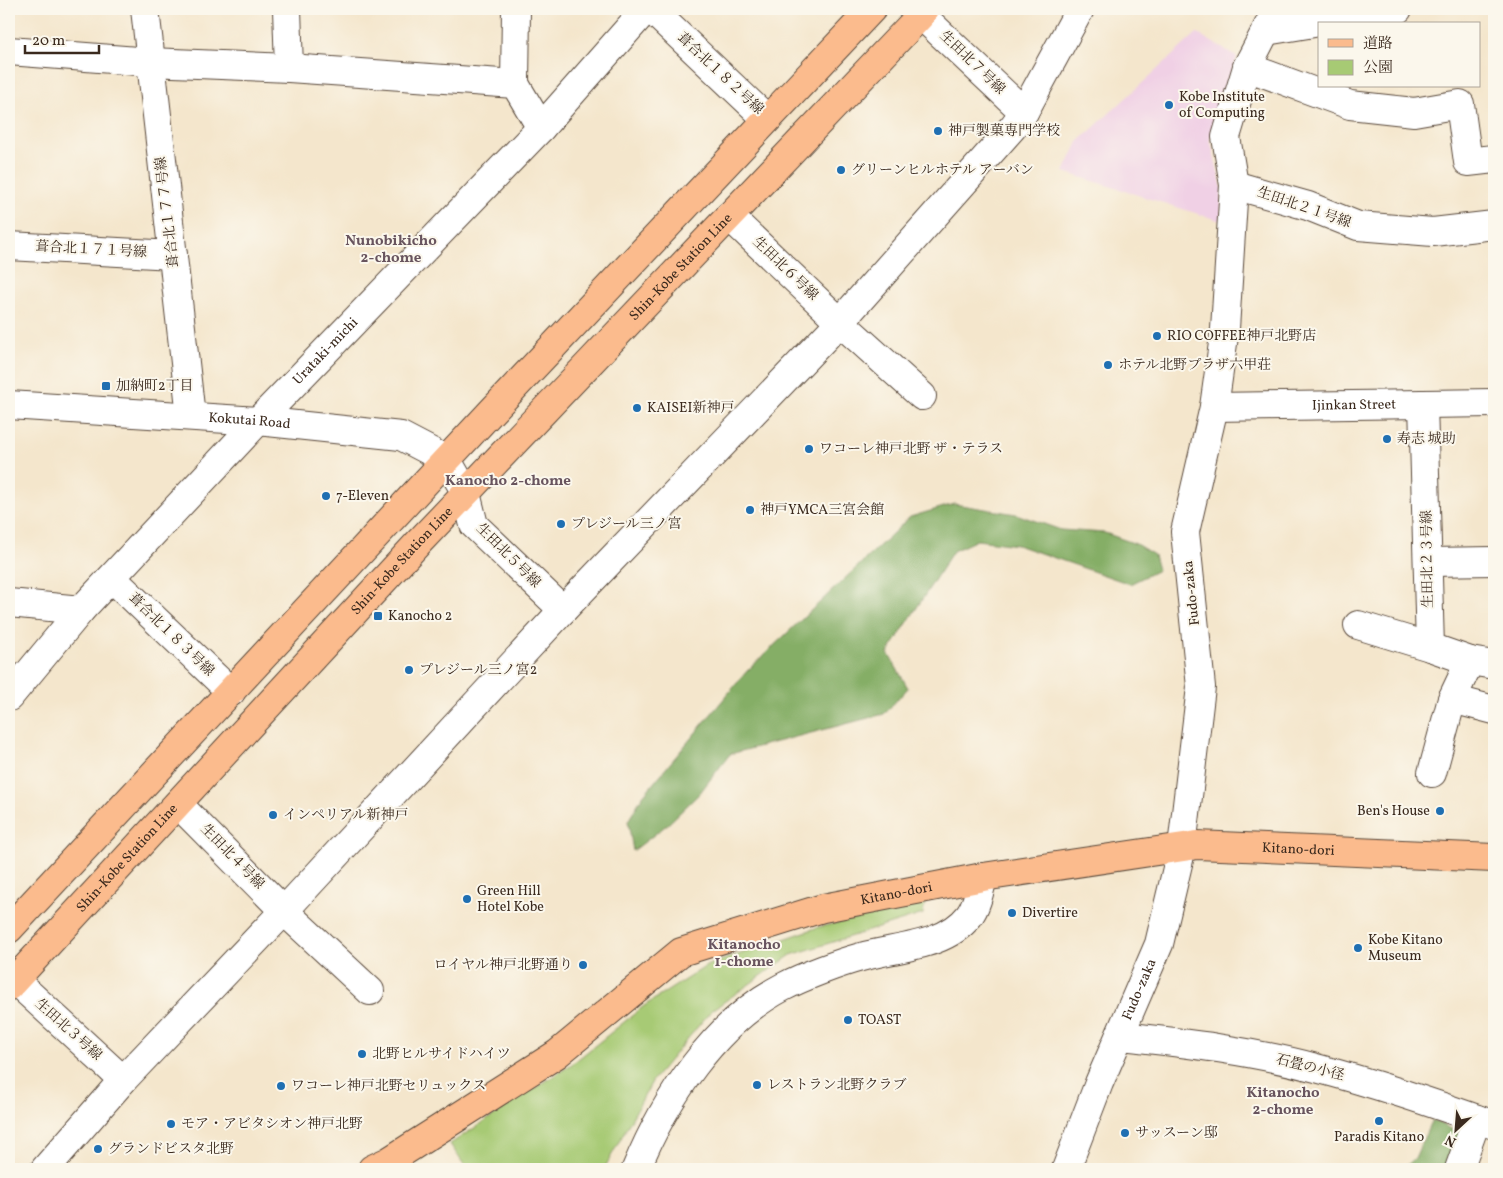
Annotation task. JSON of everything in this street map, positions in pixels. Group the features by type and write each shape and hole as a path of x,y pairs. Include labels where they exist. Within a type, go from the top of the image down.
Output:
{"main road":[{"path":"9,929 872,9"},
{"name":"Shin-Kobe Station Line","path":"11,980 179,804 466,493 922,12"},
{"name":"Kitano-dori","path":"372,1169 389,1162 557,1054 681,952 823,908 983,877 1197,844 1494,858"}],"street":[{"name":"葺合北１７７号線","path":"145,9 191,416"},
{"path":"287,9 289,68"},
{"path":"516,9 515,84 541,128"},
{"name":"Urataki-michi","path":"9,697 81,610 258,421 541,128 646,9"},
{"name":"葺合北１８２号線","path":"651,9 767,119"},
{"path":"45,1169 123,1080 284,911 563,610 840,322 1024,112 1080,9"},
{"path":"1271,20 1398,9"},
{"name":"生田北７号線","path":"922,12 1024,112"},
{"name":"Fudo-zaka","path":"1066,1169 1099,1083 1121,1036 1159,944 1182,847 1201,687 1185,532 1214,406 1225,329 1234,185 1226,137 1247,67 1271,20"},
{"path":"9,51 150,62 289,68 515,84"},
{"path":"1247,67 1350,105 1414,112 1460,104 1468,162 1494,159"},
{"name":"生田北２１号線","path":"1234,185 1308,206 1358,226 1433,232 1494,226"},
{"name":"生田北６号線","path":"729,216 840,322 922,396"},
{"name":"葺合北１７１号線","path":"9,246 174,255"},
{"name":"Ijinkan Street","path":"1214,406 1494,403"},
{"name":"生田北２３号線","path":"1423,404 1430,647"},
{"name":"Kokutai Road","path":"9,405 258,421 401,436 447,460"},
{"path":"447,460 466,493"},
{"name":"生田北５号線","path":"466,493 474,525 563,610"},
{"path":"1429,562 1494,561"},
{"name":"葺合北１８３号線","path":"112,578 231,692"},
{"path":"9,603 81,610"},
{"path":"1358,625 1482,663 1452,699 1432,773"},
{"path":"1452,699 1494,710"},
{"name":"生田北４号線","path":"179,804 284,911 370,991"},
{"path":"636,1169 686,1074 728,1025 783,987 860,957 939,938 955,930 970,915 983,877"},
{"name":"生田北３号線","path":"11,980 123,1080"},
{"name":"石畳の小径","path":"1121,1036 1198,1044 1315,1068 1401,1093 1485,1122"},
{"path":"1459,1169 1485,1122"}],"shaded area":[{"name":"Kobe Institute of Computing","path":"1197,33 1237,57 1210,139 1222,188 1221,221 1064,172 1078,142"}],"green space":[{"path":"954,504 1016,514 1061,530 1105,533 1136,544 1154,555 1158,570 1130,584 1017,545 977,540 953,551 888,653 908,688 884,714 730,754 699,794 668,824 633,851 628,821 642,797 747,671 910,517"},
{"path":"925,904 923,914 791,955 711,1011 653,1080 604,1169 467,1169 450,1144 572,1064 644,1006 708,965 819,927"},
{"path":"1432,1120 1462,1134 1446,1169 1403,1169 1415,1158"}],"place":[{"name":"Kobe Institute of Computing","path":"1169,105"},
{"name":"神戸製菓専門学校","path":"938,131"},
{"name":"グリーンヒルホテル アーバン","path":"841,170"},
{"name":"RIO COFFEE神戸北野店","path":"1157,336"},
{"name":"ホテル北野プラザ六甲荘","path":"1108,365"},
{"name":"加納町2丁目","path":"106,386"},
{"name":"KAISEI新神戸","path":"637,408"},
{"name":"寿志 城助","path":"1387,439"},
{"name":"ワコーレ神戸北野 ザ・テラス","path":"809,449"},
{"name":"7-Eleven","path":"326,496"},
{"name":"神戸YMCA三宮会館","path":"750,510"},
{"name":"プレジール三ノ宮","path":"561,524"},
{"name":"Kanocho 2","path":"378,616"},
{"name":"プレジール三ノ宮2","path":"409,670"},
{"name":"Ben's House","path":"1440,811"},
{"name":"インペリアル新神戸","path":"273,815"},
{"name":"Green Hill Hotel Kobe","path":"467,899"},
{"name":"Divertire","path":"1012,913"},
{"name":"Kobe Kitano Museum","path":"1358,948"},
{"name":"ロイヤル神戸北野通り","path":"583,965"},
{"name":"TOAST","path":"848,1020"},
{"name":"北野ヒルサイドハイツ","path":"362,1054"},
{"name":"レストラン北野クラブ","path":"757,1085"},
{"name":"ワコーレ神戸北野セリュックス","path":"281,1086"},
{"name":"Paradis Kitano","path":"1379,1121"},
{"name":"モア・アビタシオン神戸北野","path":"171,1124"},
{"name":"サッスーン邸","path":"1125,1133"},
{"name":"グランドビスタ北野","path":"98,1149"}],"district":[{"name":"Nunobikicho 2-chome","path":"391,250"},
{"name":"Kanocho 2-chome","path":"508,481"},
{"name":"Kitanocho 1-chome","path":"744,954"},
{"name":"Kitanocho 2-chome","path":"1283,1102"}]}
